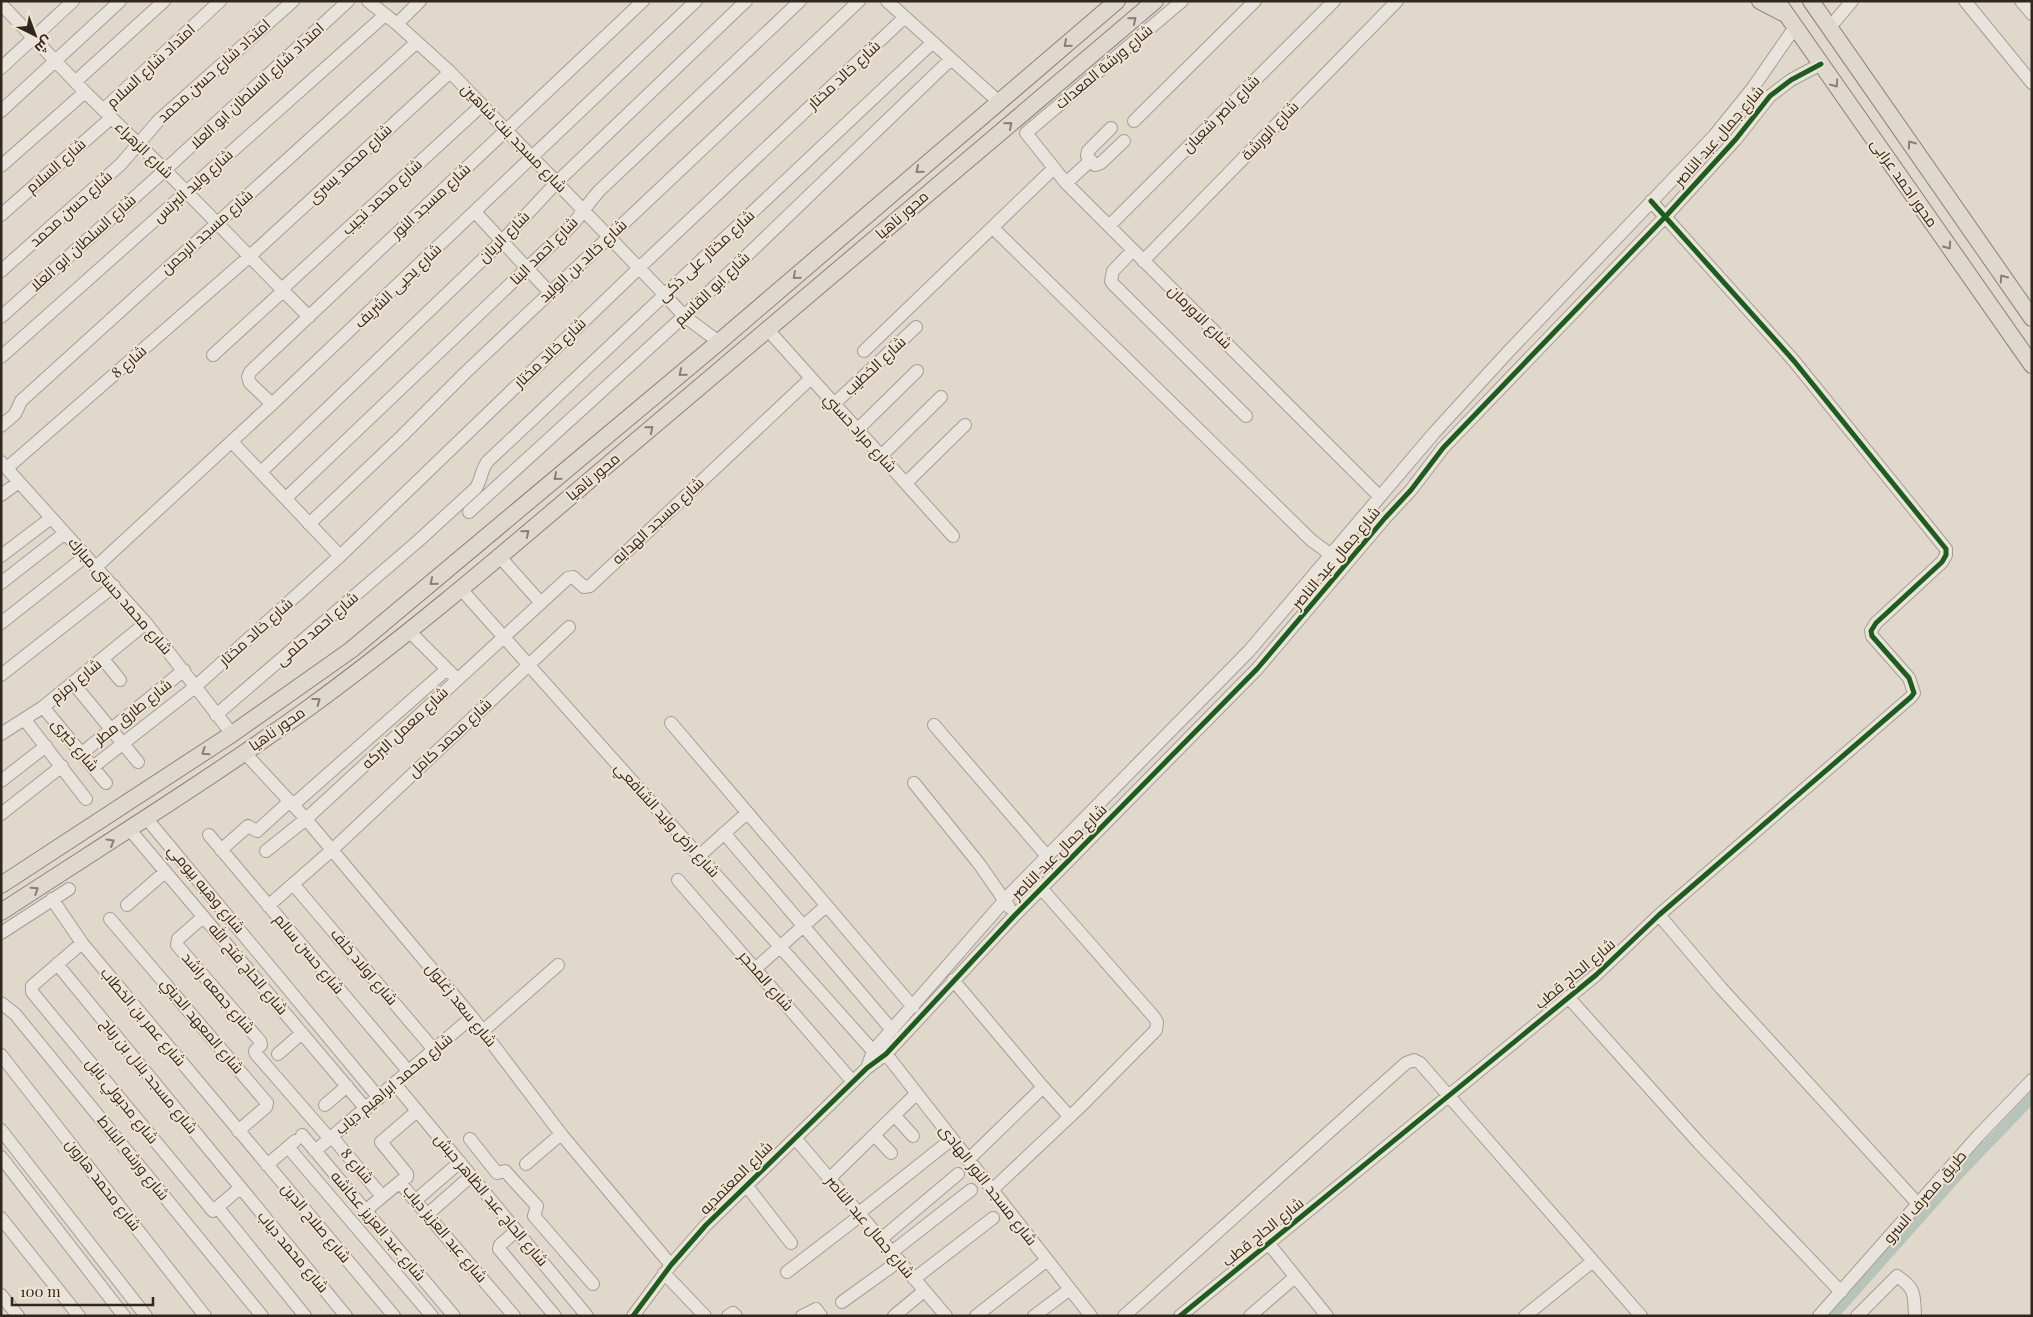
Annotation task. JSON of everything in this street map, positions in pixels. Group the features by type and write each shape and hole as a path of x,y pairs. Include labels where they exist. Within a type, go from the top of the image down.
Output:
{"main road":[{"name":"محور ناهيا","path":"1,885 232,734 351,650 719,342 1117,1"},
{"name":"محور ناهيا","path":"1,912 147,819 303,712 409,631 768,330 1155,1"},
{"path":"1760,1 1791,22"},
{"name":"محور احمد عرابى","path":"1777,1 2032,365"},
{"name":"محور احمد عرابى","path":"1811,1 2032,318"},
{"path":"956,139 971,156"},
{"path":"232,734 244,752"}],"street":[{"path":"1,68 73,1"},
{"path":"1,111 120,1"},
{"path":"75,82 164,1"},
{"name":"امتداد شارع السلام","path":"107,114 220,1"},
{"name":"امتداد شارع حسن محمد","path":"138,144 159,120 293,1"},
{"name":"امتداد شارع السلطان ابو العلا","path":"165,170 348,1"},
{"path":"397,24 420,1"},
{"name":"شارع مسجد النور","path":"272,404 250,383 249,374 643,1"},
{"name":"شارع يحيى الشريف","path":"96,567 232,442 696,1"},
{"name":"شارع الريان","path":"261,472 502,240 556,183 746,1"},
{"name":"شارع احمد البنا","path":"286,498 573,224 601,189 800,1"},
{"name":"شارع خالد بن الوليد","path":"309,524 859,1"},
{"path":"887,1 950,60 1000,102"},
{"name":"شارع ورشة المعدات","path":"1026,133 1182,1"},
{"name":"شارع الورشة","path":"1143,261 1397,1"},
{"path":"1830,28 1852,1"},
{"path":"1965,1 2032,83"},
{"path":"2021,1 2032,14"},
{"name":"شارع مسجد بنت شاهين","path":"369,2 397,24 450,72 666,295 684,316 719,342"},
{"name":"شارع ناصر شعبان","path":"1109,226 1333,2"},
{"path":"1134,121 1250,3"},
{"name":"شارع الزهراء","path":"1,4 75,82 187,192 309,317"},
{"name":"شارع وليد البرنس","path":"1,357 385,15"},
{"name":"شارع خالد مختار","path":"92,767 195,687 340,556 639,268 904,18"},
{"name":"شارع جمال عبد الناصر","path":"867,1068 879,1053 953,980 1257,669 1411,490 1443,448 1658,208 1766,71 1791,22"},
{"name":"شارع مسجد الرحمن","path":"1,426 15,414 21,401 417,42"},
{"name":"شارع مختار على ذكى","path":"421,546 476,488 488,460 666,295 932,43"},
{"name":"شارع ابو القاسم","path":"469,512 684,316 950,60"},
{"name":"شارع جمال عبد الناصر","path":"879,1053 892,1030 1004,902 1249,651 1332,555 1379,496 1508,352 1658,208 1736,140 1770,96 1791,80 1821,64"},
{"name":"شارع محمد يسرى","path":"250,256 450,72"},
{"path":"1,166 85,92"},
{"name":"شارع محمد نجيب","path":"213,355 482,105"},
{"name":"شارع السلام","path":"1,214 107,114"},
{"path":"1111,128 1088,151 1087,156 1090,161 1095,165 1101,163 1124,141"},
{"name":"شارع الاورمان","path":"1026,133 1066,184 1379,496"},
{"name":"شارع حسن محمد","path":"1,271 116,168 138,144"},
{"path":"1066,184 1090,161"},
{"path":"864,351 1054,168"},
{"name":"شارع السلطان ابو العلا","path":"1,317 165,170"},
{"name":"شارع الحاج قطب","path":"1180,1316 1608,964 1659,915 1912,697 1914,692 1909,678 1872,636 1871,631 1873,626 1942,562 1946,555 1946,549 1794,361 1658,208"},
{"path":"475,212 550,293"},
{"path":"993,228 1311,540 1346,565"},
{"path":"1133,250 1113,271 1111,281 1113,284 1246,416"},
{"name":"شارع 8","path":"4,465 250,256"},
{"name":"شارع الخطيب","path":"834,404 916,328"},
{"name":"شارع مراد حسني","path":"768,330 953,536"},
{"path":"858,430 917,371"},
{"name":"شارع مسجد الهدايه","path":"504,637 569,577 575,578 584,587 590,586 810,379"},
{"path":"881,456 941,398"},
{"path":"906,483 965,425"},
{"path":"232,442 340,556"},
{"name":"شارع محمد حسنى مبارك","path":"4,465 146,623 232,734"},
{"path":"1,495 19,482"},
{"path":"1,556 51,518"},
{"path":"1,583 65,533"},
{"name":"شارع احمد حلمى","path":"216,715 421,546"},
{"path":"1,622 86,556"},
{"path":"499,556 541,603"},
{"path":"1,675 114,586"},
{"name":"شارع ارض وليد الشافعي","path":"460,588 780,947 879,1053"},
{"name":"شارع زمزم","path":"1,734 43,708 146,623"},
{"name":"شارع محمد كامل","path":"268,906 332,850 568,627"},
{"path":"409,631 457,680"},
{"name":"شارع معمل البركه","path":"266,851 306,819 504,637"},
{"path":"102,659 120,680"},
{"path":"221,850 248,826 256,831 292,803 447,669"},
{"name":"شارع طارق مطر","path":"82,754 184,670"},
{"path":"73,683 138,762"},
{"name":"شارع خيرى","path":"43,708 106,783"},
{"path":"25,720 86,799"},
{"path":"672,723 913,1007"},
{"path":"934,725 1047,856"},
{"path":"1,781 46,746"},
{"name":"شارع سعد زغلول","path":"244,752 306,819 472,1017 561,1134 705,1316"},
{"path":"1,814 62,766"},
{"path":"914,783 980,865 1004,902 1015,915"},
{"path":"699,856 747,813"},
{"name":"شارع وهبه بيومي","path":"147,819 379,1098"},
{"name":"شارع الحاج فتح الله","path":"130,830 366,1109"},
{"path":"724,833 892,1030"},
{"name":"شارع حسن سالم","path":"209,835 409,1072"},
{"path":"127,905 165,872"},
{"name":"شارع المحجر","path":"678,880 853,1082"},
{"name":"شارع اولاد خلف","path":"293,884 434,1051"},
{"path":"1,933 69,888"},
{"path":"992,1190 1070,1116 1156,1030 1157,1026 1154,1017 1041,888"},
{"name":"شارع عمر بن الخطاب","path":"52,900 82,943 238,1131"},
{"path":"755,969 826,906"},
{"path":"1659,915 1734,1003 1918,1204"},
{"name":"شارع جمعه راشد","path":"203,916 178,939 178,945 260,1041 260,1045 255,1051 256,1054 316,1124 331,1138"},
{"name":"شارع المعهد الديني","path":"110,918 266,1103 266,1107 238,1131"},
{"path":"58,964 82,943"},
{"name":"شارع مدبولي نايل","path":"58,964 32,986 32,992 306,1316"},
{"name":"شارع مسجد بلال بن رباح","path":"58,964 240,1188"},
{"path":"483,1031 558,965"},
{"path":"953,980 1043,1087 1070,1116"},
{"path":"1568,997 1699,1143 1840,1292"},
{"name":"شارع ورشه البلاط","path":"1,1003 15,1014 262,1316"},
{"name":"شارع محمد ابراهيم دياب","path":"315,1151 472,1017"},
{"path":"278,1054 302,1033"},
{"name":"شارع مسجد النور الهادى","path":"879,1053 916,1094 952,1139 1070,1290 1084,1313"},
{"name":"شارع محمد هارون","path":"1,1055 205,1316"},
{"path":"1124,1316 1411,1060 1420,1063 1640,1315"},
{"name":"شارع المعتمديه","path":"633,1316 667,1269 706,1225 867,1068"},
{"name":"طريق مصرف السرو","path":"1819,1316 1978,1136 2032,1080"},
{"name":"شارع الحاج عبد الظاهر حبش","path":"395,1084 587,1316"},
{"path":"325,1105 347,1086"},
{"path":"968,1160 1043,1087"},
{"path":"830,1178 916,1094"},
{"name":"شارع عبد العزيز دياب","path":"417,1111 382,1142 407,1174 407,1177 401,1181 401,1184 514,1316"},
{"path":"895,1116 912,1136"},
{"path":"267,1165 316,1124"},
{"path":"1,1130 146,1316"},
{"name":"شارع صلاح الدين","path":"238,1131 394,1316"},
{"path":"526,1164 561,1134"},
{"name":"شارع عبد العزيز عكاشه","path":"302,1135 454,1316"},
{"path":"875,1136 891,1153"},
{"name":"شارع 8","path":"331,1138 382,1196"},
{"name":"شارع جمال عبد الناصر","path":"795,1138 946,1316"},
{"path":"470,1139 497,1174 505,1170 537,1206 534,1216 592,1284"},
{"path":"787,1272 952,1139"},
{"path":"288,1147 432,1316"},
{"path":"416,1200 478,1150"},
{"path":"1,1158 124,1316"},
{"path":"881,1239 958,1174"},
{"path":"428,1214 471,1176"},
{"path":"366,1211 401,1181"},
{"path":"746,1185 791,1243"},
{"path":"215,1209 240,1188"},
{"name":"شارع محمد دياب","path":"240,1188 346,1316"},
{"path":"842,1302 971,1190"},
{"path":"1,1218 78,1316"},
{"path":"914,1279 993,1218"},
{"path":"516,1231 500,1245 499,1249 555,1316"},
{"path":"1269,1244 1295,1276 1320,1313"},
{"path":"976,1316 1047,1260"},
{"path":"1525,1316 1592,1261"},
{"path":"1250,1316 1295,1276"},
{"path":"1856,1316 1897,1276 1910,1285 1916,1316"},
{"path":"1034,1316 1070,1290"},
{"path":"894,1316 924,1291"},
{"path":"1,1294 18,1316"},
{"path":"802,1316 816,1309 821,1316"},
{"path":"728,1316 733,1313 736,1316"}],"waterway":[{"path":"1833,1316 1961,1172 2032,1098"}],"cycle path":[{"path":"633,1316 671,1265 706,1225 867,1068 886,1054 1015,915 1257,669 1411,490 1443,448 1666,216 1736,139 1770,96 1791,80 1821,64"},
{"path":"1180,1316 1596,975 1659,915 1914,693 1909,678 1872,636 1871,631 1876,623 1942,562 1946,555 1946,549 1794,361 1651,201"}]}
